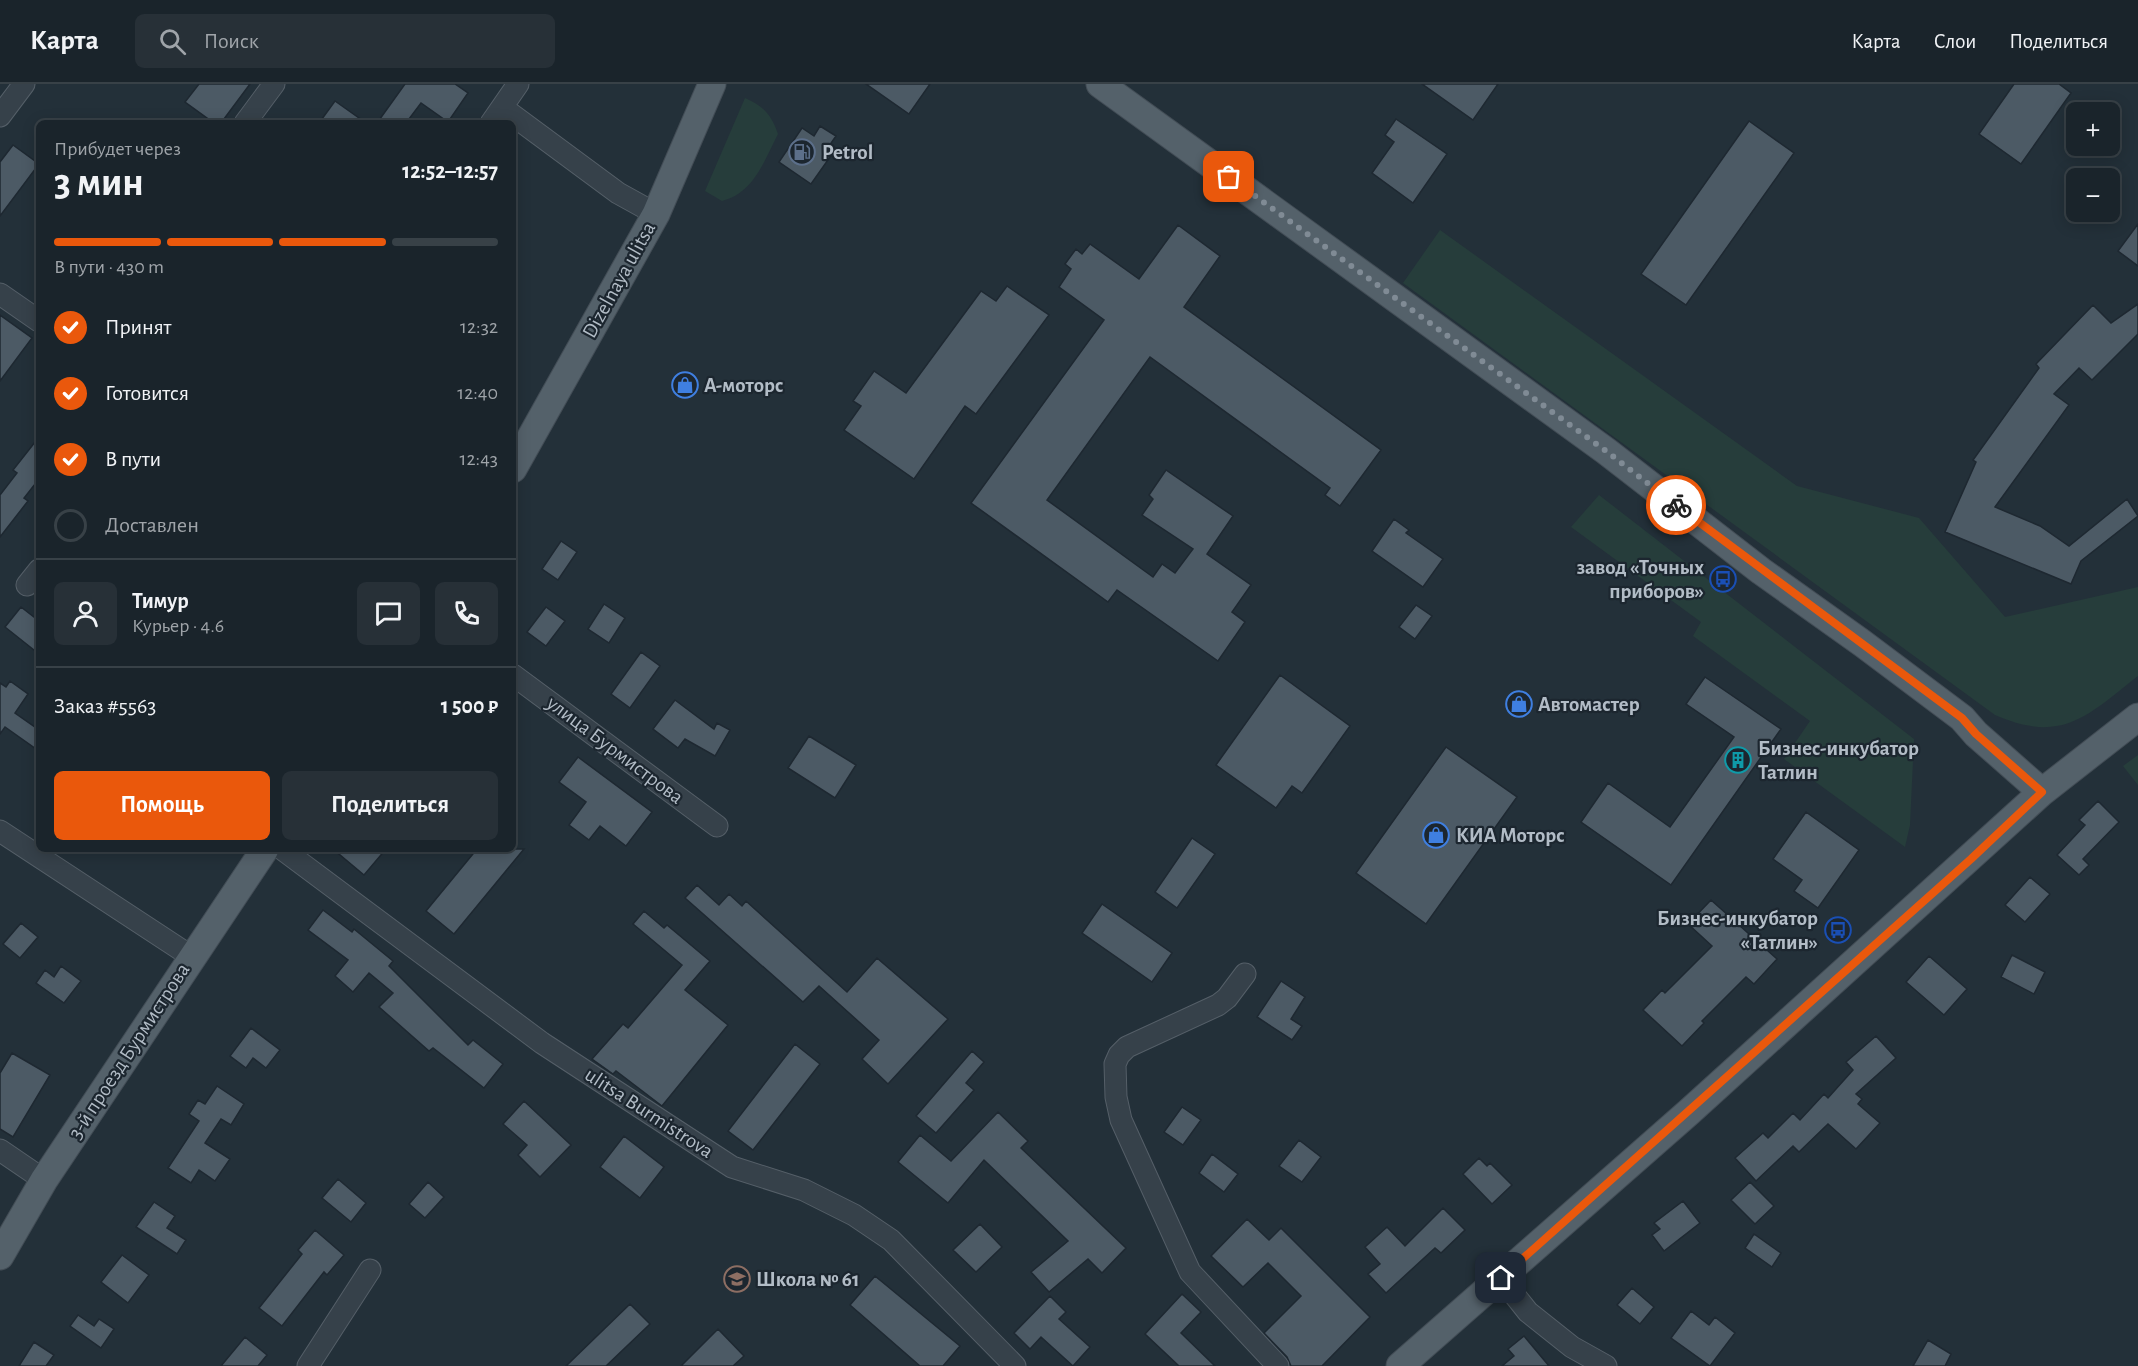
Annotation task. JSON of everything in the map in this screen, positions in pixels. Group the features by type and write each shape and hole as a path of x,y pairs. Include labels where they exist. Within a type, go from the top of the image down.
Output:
{"main road":[{"name":"Dizelnaya ulitsa","path":"516,464 656,214 712,84"},
{"path":"1100,84 1606,451 1761,571 1962,718 1976,734 2042,792"},
{"path":"1400,1366 1971,859 2042,792 2138,717"},
{"name":"3-й проезд Бурмистрова","path":"0,1256 44,1180 263,852"}],"street":[{"path":"0,116 24,84"},
{"path":"247,120 274,84"},
{"path":"497,116 518,84"},
{"path":"516,128 618,193 656,214"},
{"path":"0,294 36,319"},
{"name":"улица Бурмистрова","path":"516,677 717,826"},
{"path":"0,831 192,957"},
{"name":"ulitsa Burmistrova","path":"286,852 542,1043 732,1167 804,1190 854,1215 891,1240 1015,1366"},
{"path":"1245,974 1227,998 1218,1005 1127,1047 1119,1054 1114,1076 1121,1120 1190,1272 1278,1366"},
{"path":"0,1150 44,1180"},
{"path":"308,1366 370,1270"},
{"path":"1501,1278 1528,1312 1572,1347 1606,1366"}],"green space":[{"path":"745,98 766,112 778,134 757,175 742,191 722,201 705,191"},
{"path":"1440,230 1797,486 1919,518 2005,617 2138,587 2138,676 2088,714 2072,722 2038,727 1995,715 1403,283"},
{"path":"1599,495 1914,739 1910,825 1905,847 1784,759 1810,721 1693,636 1701,622 1571,527"},
{"path":"2138,755 2138,785 2123,766"}],"building":[{"path":"199,84 250,84 223,120 210,120 185,102"},
{"path":"405,84 455,84 468,93 449,120 445,120 421,103 408,120 379,120"},
{"path":"866,84 930,84 909,114"},
{"path":"1422,84 1498,84 1473,120"},
{"path":"2014,84 2059,84 2071,93 2021,164 1979,134"},
{"path":"335,101 362,120 321,120"},
{"path":"1396,119 1447,154 1413,203 1372,173 1394,142 1385,135"},
{"path":"1749,121 1794,153 1686,305 1641,274"},
{"path":"820,126 836,136 829,146 835,150 811,184 779,162 802,128 814,136"},
{"path":"13,145 36,162 36,168 0,216 0,162"},
{"path":"2138,224 2138,266 2118,251"},
{"path":"1178,225 1220,256 1184,307 1381,450 1340,506 1325,495 1330,488 1150,357 1047,500 1153,577 1162,564 1175,573 1193,549 1142,515 1153,499 1149,495 1166,470 1233,516 1207,554 1251,585 1232,612 1245,622 1218,661 1117,590 1108,602 971,503 1104,320 1059,287 1071,269 1065,264 1076,249 1082,254 1090,244 1139,279"},
{"path":"1007,286 1049,315 976,414 965,406 914,479 844,430 861,406 853,401 874,371 906,393 981,291 996,301"},
{"path":"2138,304 2138,334 2092,380 2079,368 2054,394 2069,405 1995,507 2040,526 2069,546 2127,499 2138,516 2081,561 2071,584 1945,532 1976,462 1973,460 2039,368 2036,364 2093,305 2111,323"},
{"path":"0,315 32,338 0,381"},
{"path":"36,441 36,483 24,498 28,501 0,537 0,495 17,473 13,470"},
{"path":"1394,519 1409,530 1406,533 1443,559 1423,587 1372,551"},
{"path":"561,541 577,552 558,580 542,569"},
{"path":"604,604 625,618 609,643 588,629"},
{"path":"1416,605 1432,616 1415,639 1399,627"},
{"path":"21,607 36,619 36,652 5,627"},
{"path":"546,607 565,621 546,646 527,632"},
{"path":"641,652 660,666 630,708 611,694"},
{"path":"1280,675 1350,726 1302,793 1292,786 1276,808 1216,765"},
{"name":"Бизнес-инкубатор Татлин","path":"1705,677 1781,729 1671,885 1581,822 1608,783 1670,827 1734,737 1686,704"},
{"path":"10,681 28,694 15,713 36,728 36,749 5,727 0,734 0,683 6,687"},
{"path":"675,700 714,729 717,723 730,730 715,756 685,739 678,748 653,729"},
{"path":"809,736 856,765 835,798 788,768"},
{"name":"КИА Моторс","path":"1446,747 1517,797 1426,924 1356,873"},
{"path":"578,757 652,812 626,846 600,826 589,840 569,825 586,802 559,782"},
{"path":"2098,801 2119,822 2083,859 2089,865 2079,875 2057,855 2085,825 2079,820"},
{"path":"1806,812 1859,850 1818,908 1794,891 1802,880 1773,859"},
{"path":"1192,838 1215,854 1177,908 1155,892"},
{"path":"516,849 524,849 454,934 426,911 475,852 516,852"},
{"path":"337,852 383,852 364,875"},
{"path":"2030,877 2050,894 2025,922 2005,905"},
{"path":"697,885 719,905 729,894 742,906 746,901 847,992 877,958 948,1019 888,1084 862,1059 879,1040 819,986 803,1002 685,898"},
{"path":"1711,900 1777,959 1754,984 1746,977 1702,1021 1704,1023 1682,1046 1643,1010 1662,990 1665,993 1712,946 1688,924"},
{"path":"1102,904 1172,953 1152,982 1082,933"},
{"path":"323,910 352,932 354,929 393,961 389,966 468,1045 473,1040 503,1064 484,1088 433,1048 429,1051 379,1007 393,993 369,973 353,992 335,976 348,960 308,930"},
{"path":"644,911 664,928 667,925 710,961 685,990 728,1025 662,1106 616,1071 613,1074 592,1059 623,1024 628,1028 682,965 633,924"},
{"path":"21,923 38,937 20,958 3,944"},
{"path":"2012,955 2045,972 2034,994 2001,977"},
{"path":"1929,956 1967,989 1944,1015 1906,982"},
{"path":"61,966 81,981 64,1003 36,983 45,970 54,977"},
{"path":"1281,981 1305,997 1291,1019 1302,1026 1292,1040 1257,1017"},
{"path":"251,1028 280,1050 266,1068 253,1058 246,1068 230,1056"},
{"path":"1876,1036 1896,1058 1856,1094 1862,1099 1858,1104 1880,1123 1856,1149 1828,1124 1799,1152 1793,1146 1756,1181 1735,1158 1763,1133 1768,1138 1793,1113 1800,1120 1824,1094 1828,1098 1853,1070 1846,1062"},
{"path":"795,1044 820,1064 753,1150 728,1131"},
{"path":"972,1051 984,1062 966,1083 974,1090 936,1133 916,1116"},
{"path":"12,1053 50,1075 13,1137 0,1129 0,1073"},
{"path":"217,1086 244,1104 231,1125 221,1119 205,1143 230,1159 215,1181 199,1170 191,1183 168,1168 199,1121 189,1114 198,1100 205,1104"},
{"path":"524,1101 571,1145 540,1177 518,1155 527,1145 503,1124"},
{"path":"1182,1107 1201,1120 1183,1145 1164,1132"},
{"path":"998,1112 1028,1141 1021,1148 1126,1248 1102,1273 1088,1259 1049,1292 1031,1272 1068,1241 984,1160 948,1203 898,1162 920,1135 951,1161"},
{"path":"624,1136 664,1167 640,1198 600,1167"},
{"path":"1299,1140 1321,1157 1302,1182 1279,1166"},
{"path":"1212,1154 1238,1174 1224,1192 1199,1173"},
{"path":"1479,1158 1487,1166 1490,1163 1512,1185 1492,1204 1463,1174"},
{"path":"338,1179 366,1203 351,1222 322,1198"},
{"path":"428,1182 444,1197 425,1218 409,1204"},
{"path":"1750,1182 1774,1206 1755,1224 1731,1200"},
{"path":"1683,1201 1700,1223 1664,1251 1652,1235 1660,1229 1654,1223"},
{"path":"154,1202 175,1216 167,1228 186,1240 177,1254 136,1227"},
{"path":"1443,1208 1465,1230 1441,1253 1435,1248 1386,1293 1368,1274 1380,1264 1365,1247 1387,1227 1405,1246"},
{"path":"1247,1219 1269,1240 1281,1228 1370,1317 1322,1366 1291,1366 1287,1357 1264,1333 1301,1296 1268,1263 1243,1287 1211,1256"},
{"path":"980,1224 1002,1247 976,1272 953,1250"},
{"path":"315,1230 344,1255 327,1275 324,1272 282,1326 259,1308 302,1254 298,1250"},
{"path":"1754,1234 1781,1253 1772,1267 1745,1248"},
{"path":"122,1255 149,1275 128,1303 101,1282"},
{"path":"875,1276 960,1346 943,1366 920,1366 850,1305"},
{"path":"1632,1288 1654,1307 1640,1324 1617,1305"},
{"path":"1182,1294 1201,1312 1181,1333 1215,1366 1179,1366 1145,1334"},
{"path":"1050,1296 1066,1312 1059,1319 1090,1347 1073,1366 1041,1337 1030,1349 1014,1333"},
{"path":"630,1304 650,1324 606,1366 566,1366"},
{"path":"1691,1311 1709,1325 1715,1317 1735,1333 1710,1366 1671,1338"},
{"path":"78,1315 94,1326 99,1319 114,1329 101,1348 70,1326"},
{"path":"718,1329 744,1356 733,1366 681,1366"},
{"path":"1524,1336 1549,1366 1502,1366 1514,1356 1508,1349"},
{"path":"245,1337 267,1355 258,1366 221,1366"},
{"path":"1928,1340 1951,1354 1945,1366 1913,1366"},
{"path":"34,1342 54,1355 46,1366 19,1366"}],"way so far":[{"path":"1229,177 1606,451 1676,505"}],"place":[{"name":"Petrol","path":"802,152"},
{"name":"А-моторс","path":"685,385"},
{"name":"завод «Точных приборов»","path":"1723,579"},
{"name":"Автомастер","path":"1519,704"},
{"name":"Бизнес-инкубатор Татлин","path":"1738,760"},
{"name":"КИА Моторс","path":"1436,835"},
{"name":"Бизнес-инкубатор «Татлин»","path":"1838,930"},
{"name":"Школа № 61","path":"737,1279"}],"route":[{"path":"1501,1278 1971,859 2042,792 1976,734 1962,718 1761,571 1676,505"}]}
